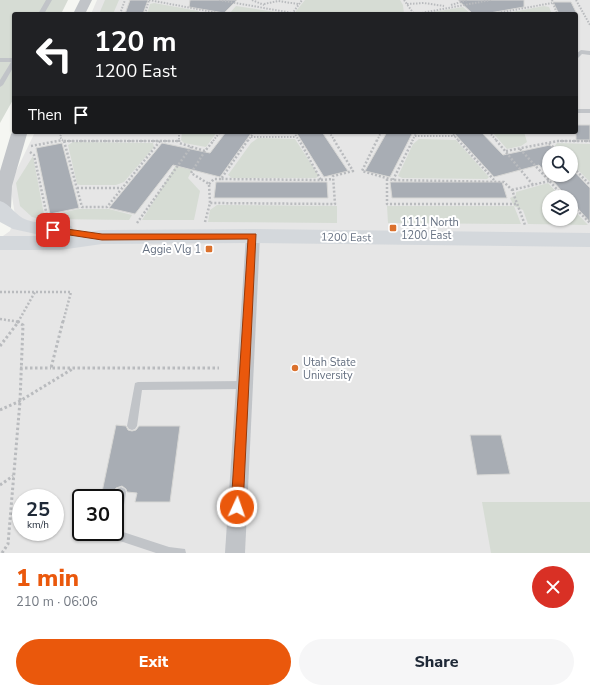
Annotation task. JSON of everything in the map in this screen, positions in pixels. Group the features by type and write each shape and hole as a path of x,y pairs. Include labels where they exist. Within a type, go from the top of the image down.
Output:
{"main road":[{"name":"1200 East","path":"2,215 19,224 32,228 102,237"},
{"name":"1200 East","path":"0,243 60,243 102,237 253,236 590,240"}],"street":[{"path":"80,12 86,0"},
{"path":"0,165 19,134"},
{"path":"2,215 4,186 20,134"},
{"path":"235,553 253,236"}],"lane":[{"path":"42,12 49,0"},
{"path":"578,56 581,52 590,52"},
{"path":"0,60 12,60"},
{"path":"0,85 12,64"},
{"path":"578,111 590,111"},
{"path":"132,426 138,386 244,385"},
{"path":"124,537 169,552 181,553"}],"path":[{"path":"121,12 125,0"},
{"path":"146,12 149,0 211,12"},
{"path":"219,0 286,12"},
{"path":"252,0 264,4 278,1 298,4"},
{"path":"293,12 302,0"},
{"path":"404,0 413,12"},
{"path":"407,4 426,3 447,7 468,0"},
{"path":"424,12 491,0"},
{"path":"552,0 556,12"},
{"path":"576,0 590,25"},
{"path":"504,12 552,3"},
{"path":"263,8 264,4"},
{"path":"61,134 60,137 64,141 82,207 107,207 160,141"},
{"path":"179,134 179,141"},
{"path":"210,184 191,173 205,151 218,134"},
{"path":"295,134 321,180"},
{"path":"210,203 334,204 333,176 353,171 330,134"},
{"path":"380,134 362,171 393,180 495,180 504,182 512,190 526,227"},
{"path":"490,134 534,185"},
{"path":"221,179 251,136 296,137"},
{"path":"393,180 415,136 455,136 495,180"},
{"path":"31,146 64,141 179,141 179,143 205,151"},
{"path":"506,151 549,143 590,141"},
{"path":"549,143 552,146"},
{"path":"136,224 191,147"},
{"path":"520,148 542,174"},
{"path":"29,150 34,155 49,222"},
{"path":"578,172 590,185"},
{"path":"205,224 210,203 210,184 214,179 333,179"},
{"path":"387,179 387,204 518,204"},
{"path":"512,190 544,182"},
{"path":"549,182 557,190"},
{"path":"77,188 122,188"},
{"path":"578,211 590,223"},
{"path":"0,292 71,292 51,368"},
{"path":"0,346 19,321 35,292"},
{"path":"0,319 19,321 23,325 20,368 20,401 8,544 2,553"},
{"path":"20,368 219,368"},
{"path":"0,410 20,401 75,368"},
{"path":"0,485 14,476"}],"shaded area":[{"path":"0,0 68,0 62,12 12,12 12,102 0,123"},
{"name":"Utah State University","path":"97,0 590,0 590,553 0,553 0,238 10,231 15,215 10,184 34,134 578,134 578,12 92,12"},
{"path":"105,0 119,0 114,12 100,12"},
{"path":"305,0 400,0 403,5 404,12 296,12"},
{"path":"154,3 199,11 148,12 150,4"},
{"path":"236,6 276,12 231,12"},
{"path":"544,6 549,7 551,12 512,12"},
{"path":"463,7 469,12 433,12"},
{"path":"182,134 216,134 206,147 184,143 181,140"},
{"path":"494,134 525,134 527,142 521,146 507,149"},
{"path":"258,138 295,139 319,176 316,178 232,178 228,175 251,143"},
{"path":"419,139 456,140 489,177 487,179 402,178 398,176 413,144"},
{"path":"73,142 153,143 154,147 124,182 116,185 80,185 77,184 68,145"},
{"path":"557,143 590,144 590,182 578,170 578,146 555,146"},
{"path":"33,156 45,220 32,217 20,206 16,183"},
{"path":"181,157 198,158 188,178 200,191 194,220 142,220"},
{"path":"548,183 554,190 542,190 542,224 528,224 523,210 514,206 510,198 516,195 516,192"},
{"path":"217,205 337,206 337,223 208,222 210,210"},
{"path":"387,206 514,206 521,224 388,223"},
{"path":"79,209 109,209 132,215 129,220 52,219 50,215"},
{"path":"578,214 588,225 578,225"},
{"path":"482,502 590,502 590,553 491,553"}],"building":[{"path":"130,0 148,0 144,12 126,12"},
{"path":"190,0 237,0 225,12 189,7"},
{"path":"458,0 524,0 524,7 495,12 471,12"},
{"path":"553,2 571,2 576,12 558,12"},
{"path":"578,125 590,125 590,140 576,140"},
{"path":"224,134 251,134 220,177 173,165 135,214 109,208 162,143 210,153"},
{"path":"297,134 323,134 348,171 324,177"},
{"path":"386,134 412,134 390,177 365,171"},
{"path":"455,134 483,134 503,155 542,147 542,168 539,165 494,177"},
{"path":"62,143 79,208 50,214 36,148"},
{"path":"578,175 590,188 590,222 578,209 578,190 561,190 554,182 578,182"},
{"path":"216,182 327,182 328,198 214,198"},
{"path":"390,182 502,182 507,198 392,198"},
{"path":"116,425 126,426 128,430 132,431 136,430 139,426 180,426 170,502 135,502 137,493 127,492 122,486 116,489 103,489"},
{"path":"470,435 501,435 510,474 477,475"}],"place":[{"name":"1111 North 1200 East","path":"393,228"},
{"name":"Aggie Vlg 1","path":"209,249"},
{"name":"Utah State University","path":"295,368"}],"route":[{"path":"53,230 102,237 253,236 237,507"}]}
